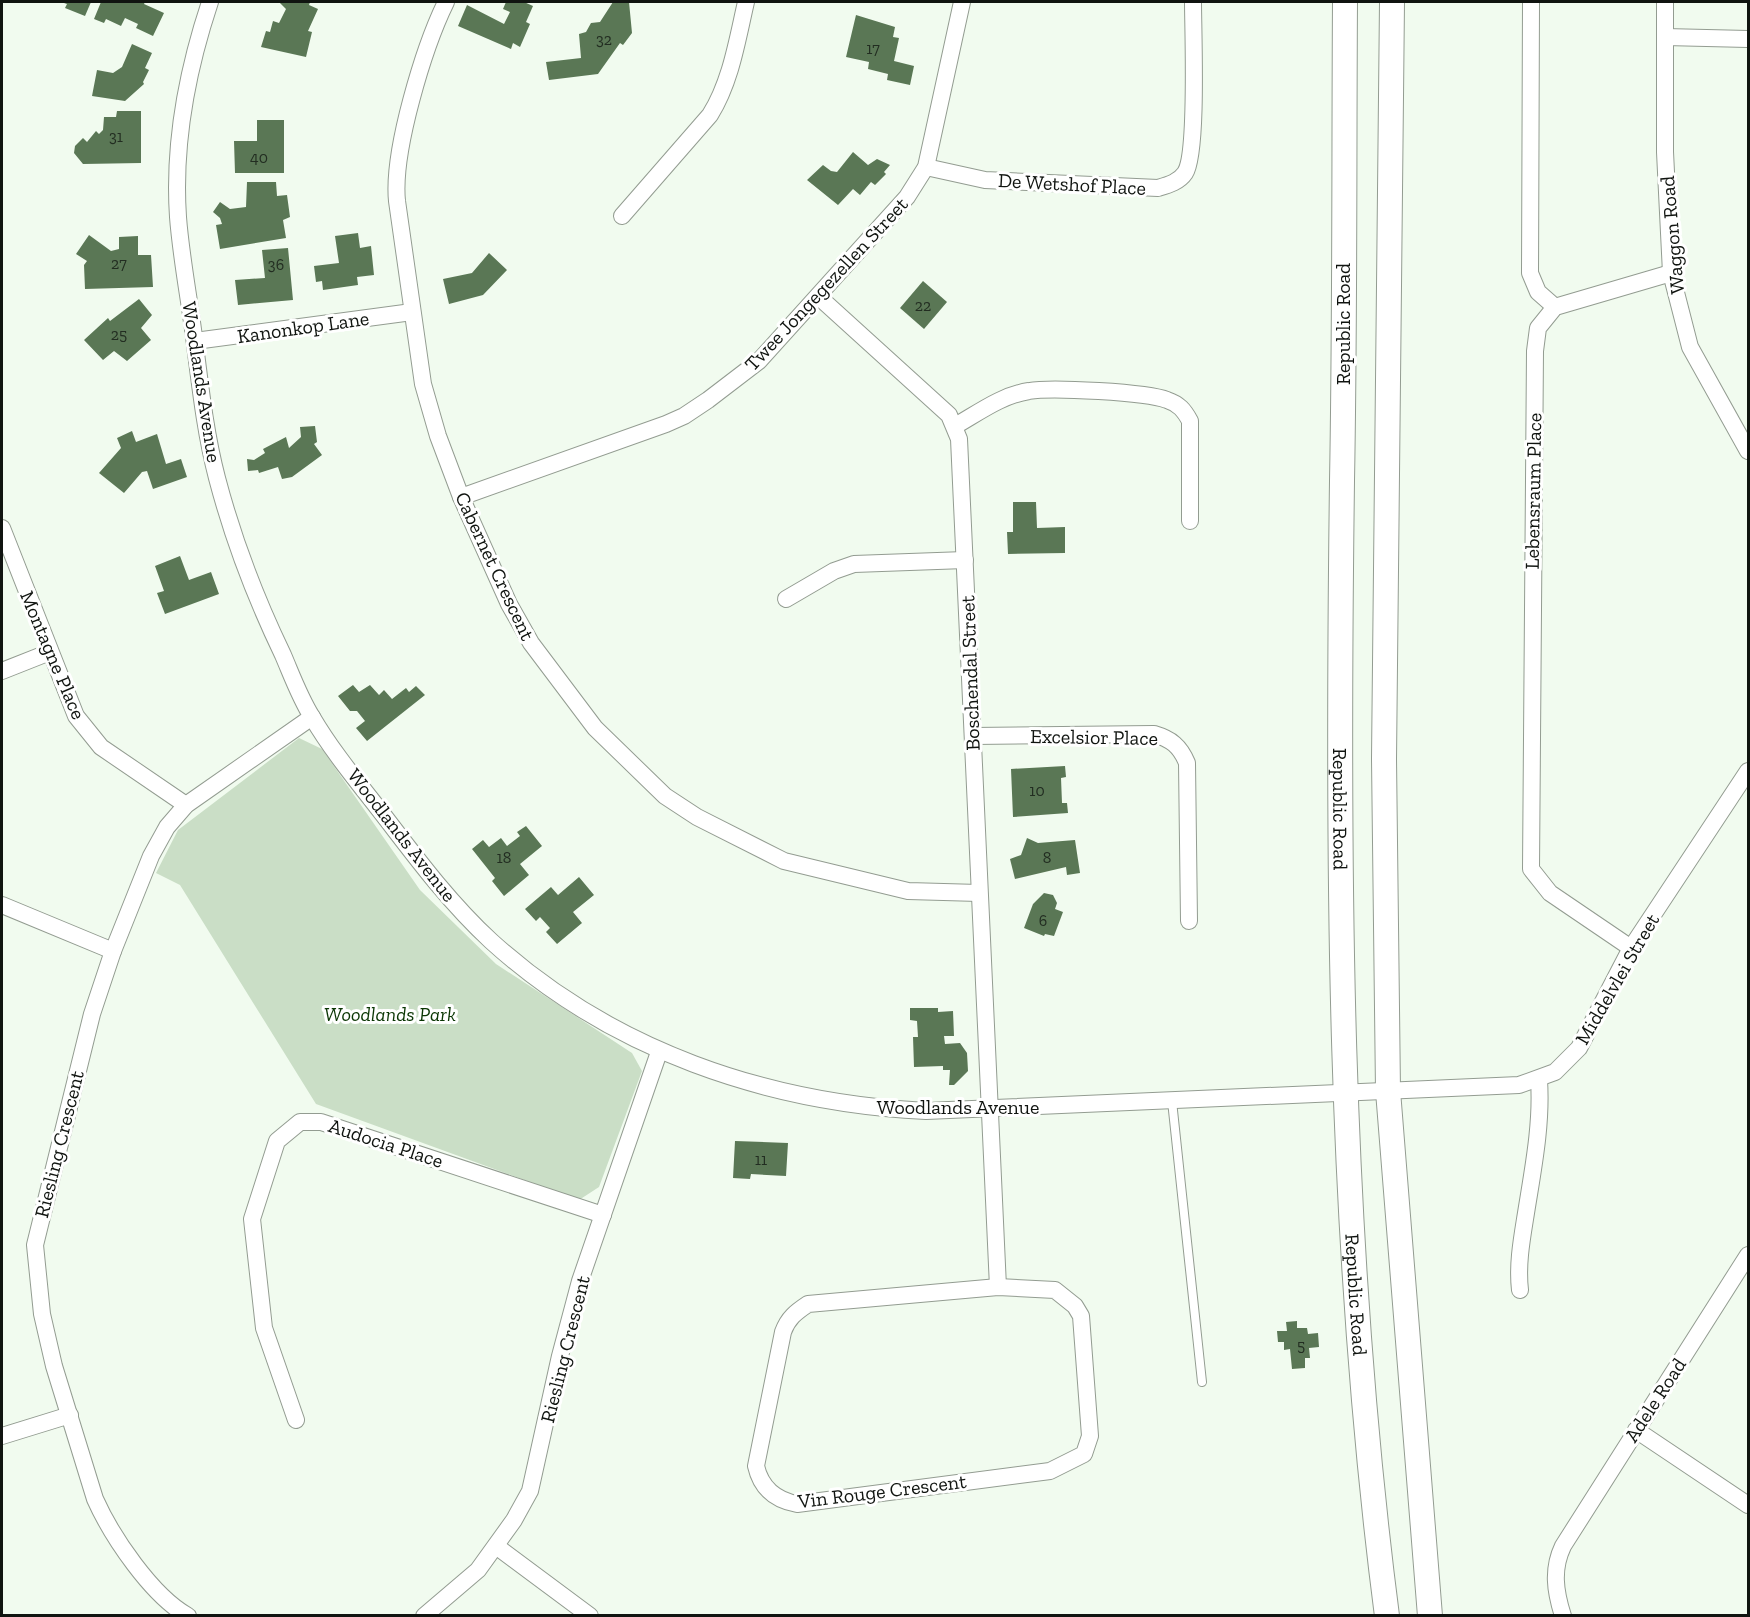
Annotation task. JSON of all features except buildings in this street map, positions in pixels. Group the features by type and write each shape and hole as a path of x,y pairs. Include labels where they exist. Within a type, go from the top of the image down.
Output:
{"main road":[{"name":"Republic Road","path":"1345,2 1340,707 1344,1094 1361,1358 1387,1616"},
{"path":"1392,2 1384,759 1388,1091 1430,1616"}],"street":[{"name":"Woodlands Avenue","path":"210,2 195,47 180,118 177,167 178,217 200,392 217,479 257,601 312,717 436,884 492,941 574,1003 660,1052 764,1088 840,1104 926,1111 1388,1091"},
{"name":"Cabernet Crescent","path":"446,2 423,61 395,181 412,312 429,406 461,497 504,594 531,643 595,728 673,802 745,843 784,861 908,891 979,893"},
{"path":"622,216 710,115 719,100 726,85 746,2"},
{"name":"Twee Jongegezellen Street","path":"461,497 684,416 759,361 908,197 926,167 962,2"},
{"name":"De Wetshof Place","path":"926,167 986,180 1158,188 1172,184 1185,173 1192,145 1193,2"},
{"path":"1532,2 1530,273 1538,292 1556,307 1671,273"},
{"name":"Waggon Road","path":"1665,2 1665,152 1671,273 1690,347 1749,451"},
{"path":"1665,37 1749,39"},
{"name":"Boschendal Street","path":"819,297 949,414 959,439 989,1108"},
{"name":"Lebensraum Place","path":"1556,307 1542,321 1534,351 1531,869 1550,893 1631,948"},
{"name":"Kanonkop Lane","path":"195,342 412,312"},
{"path":"955,426 1009,396 1031,390 1147,394 1168,400 1183,408 1190,421 1190,521"},
{"name":"Montagne Place","path":"2,528 69,703 92,738 186,805"},
{"path":"786,599 834,571 854,564 965,560"},
{"path":"2,671 50,652"},
{"name":"Riesling Crescent","path":"189,1616 172,1606 158,1593 102,1515 70,1415 42,1314 35,1245 92,1014 113,951 151,856 167,827 186,805 312,717"},
{"name":"Excelsior Place","path":"973,736 1154,734 1173,742 1187,763 1189,921"},
{"name":"Middelvlei Street","path":"1388,1091 1519,1085 1539,1080 1555,1072 1579,1048 1631,948 1749,771"},
{"path":"2,905 113,951"},
{"name":"Riesling Crescent","path":"424,1616 478,1570 514,1520 534,1477 560,1356 580,1281 660,1052"},
{"path":"1520,1290 1521,1249 1540,1111 1539,1080"},
{"path":"989,1108 998,1287"},
{"name":"Audocia Place","path":"296,1420 264,1328 252,1233 254,1206 276,1141 300,1122 321,1122 603,1215"},
{"name":"Adele Road","path":"1563,1616 1555,1585 1555,1568 1563,1546 1749,1255"},
{"name":"Vin Rouge Crescent","path":"998,1287 1055,1290 1068,1298 1081,1316 1090,1436 1084,1454 1050,1471 797,1504 785,1502 766,1490 756,1466 783,1332 786,1322 795,1312 808,1304 998,1287"},
{"path":"2,1436 70,1415"},
{"path":"1636,1430 1749,1505"},
{"path":"496,1546 590,1616"}],"lane":[{"path":"1172,1101 1202,1382"}],"green space":[{"name":"Woodlands Park","path":"299,738 322,749 420,890 496,964 632,1053 642,1071 599,1187 579,1200 316,1104 180,885 156,873 178,830"}]}
